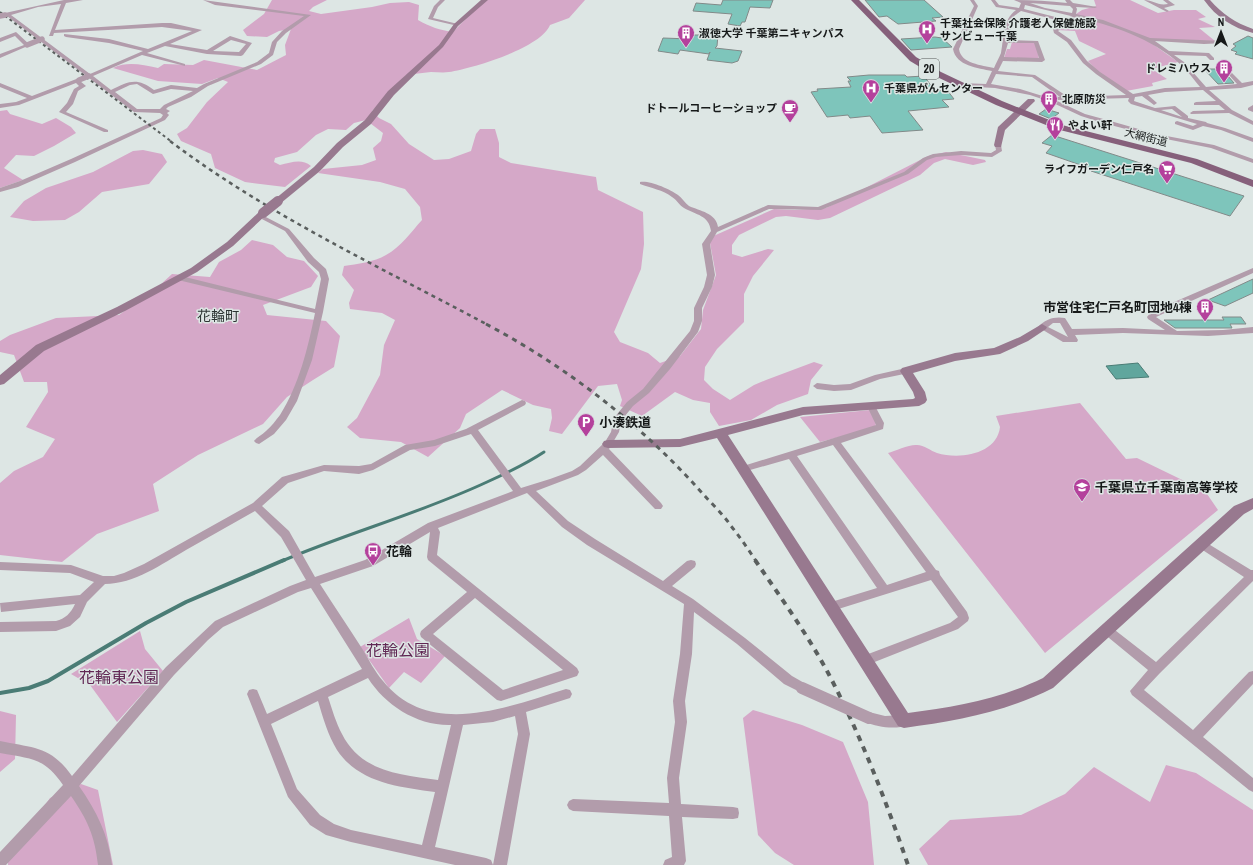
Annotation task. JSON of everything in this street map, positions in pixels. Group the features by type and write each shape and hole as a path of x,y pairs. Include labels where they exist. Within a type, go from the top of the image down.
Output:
{"main road":[{"name":"大網街道","path":"855,0 913,59 961,86 1020,112 1073,131 1194,161 1253,184"}],"street":[{"path":"4,15 38,6 81,0"},
{"path":"0,194 28,186 51,174 87,161 132,138 156,129 168,119 174,106 189,100 215,84 252,69 271,54 275,42 284,32 309,15 215,4 205,0"},
{"path":"443,0 436,6 430,19 456,25"},
{"path":"0,381 20,363 46,344 109,315 181,278 221,251 261,215 317,169 340,145 368,122 391,93 441,46 456,25 485,0"},
{"path":"972,0 976,6 956,49 958,58 995,71 1033,76 1067,99"},
{"path":"993,0 998,6 1019,9 1068,22"},
{"path":"1016,0 1044,9 1101,21 1149,40 1182,63 1206,89 1215,98 1221,101 1230,111 1253,123"},
{"path":"988,85 1001,59 1009,22 1012,15 1023,7 1023,3 1031,0 1069,2 1095,7"},
{"path":"1146,0 1167,11"},
{"path":"1159,7 1173,5 1165,0"},
{"path":"1207,0 1224,18 1253,31"},
{"path":"30,1 38,6"},
{"path":"0,56 51,36 61,9 66,1"},
{"path":"1069,2 1075,9 1075,15 1068,22 1055,30 1056,32 1069,41 1085,62 1098,73 1132,96"},
{"path":"4,15 42,39 136,111 171,111"},
{"path":"0,106 17,104 199,30 169,26 171,24 53,32"},
{"path":"53,32 109,40 183,65"},
{"path":"0,40 16,34 26,45"},
{"path":"164,44 207,52 241,54 249,43 230,38 207,52"},
{"path":"1149,40 1223,42"},
{"path":"1001,59 1042,60 1036,42 1005,41"},
{"path":"1168,53 1207,54 1212,59"},
{"path":"162,111 166,106 206,85 259,63"},
{"path":"1232,76 1241,86"},
{"path":"77,80 83,86 76,90 70,104 62,112 106,131"},
{"path":"111,92 132,82 144,84 153,92 171,87 198,90"},
{"path":"0,862 72,786 170,671 212,629 229,618 312,581 369,563 432,526 575,473 583,468 605,446 614,432 617,420 630,404 646,391 694,332 698,321 698,308 708,287 711,275 706,244 710,236 715,231 768,207 820,209 906,173 925,159 935,155 961,153 996,154 999,151 998,145 1001,129 1034,99 1132,96 1165,90 1234,87 1253,82"},
{"path":"961,86 975,84 988,85 1128,128 1218,146 1253,161"},
{"path":"0,85 31,98"},
{"path":"1234,87 1243,93"},
{"path":"1143,94 1154,106"},
{"path":"1132,96 1131,102 1133,103 1173,107 1189,120 1204,123 1253,140"},
{"path":"1196,104 1221,101"},
{"path":"1253,107 1250,109 1253,110"},
{"path":"0,190 21,184 84,157 163,119 166,115 162,111"},
{"path":"1193,113 1230,111"},
{"path":"1244,119 1253,114"},
{"path":"1177,123 1193,128 1204,123"},
{"path":"1128,128 1136,124"},
{"path":"642,183 663,189 675,196 685,206 708,216 714,224 715,231"},
{"path":"259,440 272,432 285,413 300,384 313,338 325,279 323,271 311,260 287,230 261,215"},
{"path":"1176,333 1151,317 1154,314 1253,270"},
{"path":"181,278 318,312"},
{"path":"817,386 834,388 851,387 878,377 906,371 955,357 996,351 1024,339 1042,327 1051,321 1062,320 1074,340 1066,340 1042,327"},
{"path":"1070,332 1129,331 1176,333 1239,332 1253,330"},
{"path":"605,446 680,443 803,411 915,402 921,400 919,392 906,371"},
{"path":"0,566 71,569 103,580 114,580 126,577 148,567 256,506 285,480 324,468 359,470 373,466 408,447 446,440 472,430 522,403"},
{"path":"743,468 836,442 880,427 880,423 871,406"},
{"path":"472,430 524,491 565,524 591,542 689,602 741,641 788,680 802,688 869,718 885,722 947,716 969,711 1033,691 1048,683 1239,510 1253,503"},
{"path":"720,432 867,660 904,721"},
{"path":"836,442 935,574 961,610 964,618 954,626 867,660"},
{"path":"605,446 658,506"},
{"path":"791,455 884,589"},
{"path":"256,506 285,534 312,581 370,671 389,696 401,706 419,714 436,719 458,721 477,720 520,709 566,694"},
{"path":"432,526 435,532 432,557 475,592 573,672 502,696 425,634 475,592"},
{"path":"1202,544 1252,575 1156,669 1136,691 1253,786"},
{"path":"663,587 691,564"},
{"path":"832,606 935,574"},
{"path":"0,627 56,626 66,623 76,614 83,599 103,580"},
{"path":"1,607 83,599"},
{"path":"670,865 679,861 673,778 680,722 679,701 686,654 689,602"},
{"path":"1107,630 1156,669"},
{"path":"264,721 370,671"},
{"path":"1194,738 1253,676"},
{"path":"253,694 292,793 315,820 331,830 351,836 486,865"},
{"path":"321,694 335,733 342,746 359,766 374,774 389,779 442,787"},
{"path":"500,865 524,734 520,709"},
{"path":"427,852 458,721"},
{"path":"0,747 43,756 59,768 90,813 103,848 105,865"},
{"path":"573,805 675,812 732,813"}],"green space":[{"path":"272,0 327,0 313,7 309,11 321,14 390,3 409,2 419,5 418,20 435,28 453,32 484,0 585,0 569,18 550,25 544,33 534,41 505,56 460,70 406,75 372,111 379,118 391,124 409,144 434,160 449,159 471,151 476,134 480,129 495,129 499,143 499,157 511,163 596,177 598,190 643,212 644,244 641,269 614,332 620,342 648,353 660,363 680,356 701,329 703,310 716,275 709,238 774,209 795,210 826,208 928,156 946,152 985,160 986,162 973,165 945,159 934,163 920,175 830,218 818,220 786,216 776,217 739,235 732,245 732,254 742,257 768,249 774,250 753,276 744,294 744,322 717,349 705,367 704,380 713,389 730,400 754,385 766,380 814,362 823,365 811,380 808,394 777,405 751,420 719,426 710,412 710,403 693,400 675,392 642,416 620,406 622,400 617,384 598,386 562,434 549,431 552,418 551,409 533,405 502,390 466,414 460,428 428,457 401,442 360,438 347,427 357,418 380,375 384,345 395,320 382,313 350,309 349,303 354,290 342,275 344,266 371,261 386,255 401,244 422,220 420,207 405,189 380,182 318,173 323,169 362,165 376,160 373,148 381,141 383,133 366,120 354,123 346,130 328,129 316,135 297,152 275,158 274,162 280,165 292,162 303,162 311,166 285,187 245,182 215,168 211,154 181,141 177,134 187,128 207,102 228,82 218,78 202,84 158,81 113,68 130,64 158,68 164,64 193,65 204,60 257,70 286,55 285,45 291,29 279,31 267,37 247,36 243,30 264,14"},
{"path":"1094,0 1130,0 1158,13 1174,10 1196,10 1206,17 1198,19 1215,27 1199,28 1215,41 1147,40 1178,62 1152,69 1167,79 1152,83 1153,86 1126,91 1099,73 1088,61 1106,54 1079,41 1075,31 1057,30 1075,19 1076,14 1082,10 1096,6"},
{"path":"1012,42 1036,43 1039,59 1004,58 1007,49 1010,49"},
{"path":"7,110 10,114 42,124 56,118 71,127 76,133 34,156 16,155 4,168 23,180 0,188 0,111"},
{"path":"143,150 162,154 167,162 149,184 102,192 79,212 65,220 33,221 10,217 24,201 46,188 93,172 133,151"},
{"path":"252,240 273,245 287,257 304,261 318,276 311,287 263,305 267,315 326,321 340,336 334,367 287,397 263,424 198,455 153,484 159,511 97,534 62,562 0,555 0,483 14,471 43,457 55,439 26,427 48,392 47,382 24,382 14,355 0,352 0,341 10,335 56,318 119,315 159,286 172,274 210,277 219,262 241,250"},
{"path":"1080,403 1126,459 1137,458 1205,491 1218,510 1045,653 888,453 914,445 920,445 937,453 946,455 956,456 976,453 985,449 997,436 1000,427 996,416"},
{"path":"870,410 876,424 874,428 820,442 800,417"},
{"name":"花輪公園","path":"409,618 417,639 445,656 421,683 404,672 389,688 360,647"},
{"name":"花輪東公園","path":"140,631 145,649 163,671 117,722 90,685 71,674"},
{"path":"753,710 802,725 843,742 868,802 874,865 794,865 775,853 758,835 743,718"},
{"path":"0,711 16,715 15,759 0,772"},
{"path":"1166,765 1196,773 1253,810 1253,865 928,865 919,849 950,820 1021,815 1065,794 1094,767 1150,802"},
{"path":"81,784 98,790 113,865 8,865 8,859 50,798"}],"water":[{"path":"1138,363 1149,377 1116,379 1106,366"}],"building":[{"path":"723,0 773,0 770,8 750,7 745,22 742,22 740,26 728,24 732,14 693,11 696,3 721,5"},
{"path":"865,0 924,0 943,17 932,18 936,21 898,24 887,16 879,17"},
{"name":"淑徳大学 千葉第ニキャンパス","path":"700,33 718,35 717,46 715,48 742,51 738,61 732,63 707,60 710,52 709,54 680,50 678,54 658,51 663,38 690,39 692,35 699,35"},
{"path":"1248,36 1253,38 1253,59 1235,54 1237,52 1231,50 1236,46 1233,44"},
{"name":"千葉社会保険 介護老人保健施設 サンビュー千葉","path":"942,38 952,47 911,50 901,39"},
{"path":"1204,69 1222,69 1234,83 1218,84"},
{"name":"千葉県がんセンター","path":"869,75 905,75 907,77 924,76 935,91 947,90 954,99 942,100 949,107 908,111 923,130 882,133 870,116 850,118 848,115 827,117 811,92 818,91 817,89 851,87 848,81 851,81 847,77"},
{"name":"北原防災","path":"1046,109 1059,113 1051,119 1039,114"},
{"name":"ライフガーデン仁戸名","path":"1052,135 1244,196 1230,216 1091,171 1092,169 1046,153 1052,146 1042,143"},
{"path":"1253,279 1253,293 1225,306 1208,300"},
{"name":"市営住宅仁戸名町団地4棟","path":"1222,317 1241,317 1246,324 1230,324 1232,328 1175,328 1164,320 1224,320"}],"waterway":[{"path":"282,561 462,493 494,479 544,452"},
{"path":"0,693 29,688 48,681 146,623 186,602 284,560"}],"railway":[{"path":"0,12 172,142"},
{"path":"170,141 207,168 285,216 325,239 488,325"},
{"path":"486,324 546,359 574,378 629,421 655,444 725,517 756,561"},
{"path":"755,560 792,613 826,669 838,692 871,765 908,865"}],"place":[{"name":"千葉社会保険 介護老人保健施設 サンビュー千葉","path":"927,44"},
{"name":"淑徳大学 千葉第ニキャンパス","path":"686,48"},
{"name":"ドレミハウス","path":"1224,83"},
{"name":"千葉県がんセンター","path":"871,103"},
{"name":"北原防災","path":"1049,114"},
{"name":"ドトールコーヒーショップ","path":"790,123"},
{"name":"やよい軒","path":"1055,140"},
{"name":"ライフガーデン仁戸名","path":"1167,184"},
{"name":"市営住宅仁戸名町団地4棟","path":"1205,322"},
{"name":"小湊鉄道","path":"586,437"},
{"name":"千葉県立千葉南高等学校","path":"1082,502"},
{"name":"花輪","path":"373,566"}],"district":[{"name":"花輪町","path":"218,316"}]}
